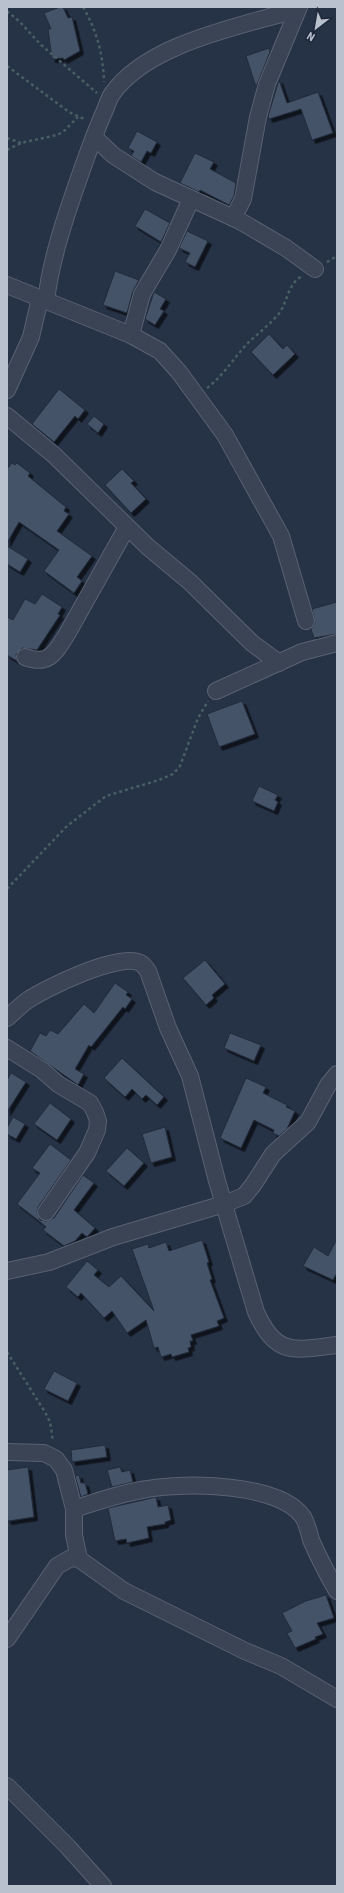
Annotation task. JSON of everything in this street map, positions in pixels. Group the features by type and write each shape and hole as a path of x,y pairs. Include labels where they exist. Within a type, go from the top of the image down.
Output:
{"street":[{"path":"7,388 31,337 43,300 55,254 101,119 106,100 131,74 156,58 210,34 298,7"},
{"path":"233,218 243,200 258,117 267,84 298,7"},
{"path":"94,137 114,155 135,170 191,199 233,218 286,248 315,269"},
{"path":"131,335 142,294 171,244 191,199"},
{"path":"7,285 131,335 160,351 196,392 225,435 281,536 306,621"},
{"path":"7,416 54,455 127,527 190,582 252,644 279,663"},
{"path":"25,657 35,661 44,660 57,650 127,527"},
{"path":"216,691 302,652 337,643"},
{"path":"7,1018 28,1000 56,984 86,971 123,961 133,961 142,964 148,971 168,1028 190,1076 224,1204 256,1312 264,1331 274,1342 285,1347 299,1349 337,1345"},
{"path":"7,1048 42,1070 58,1084 90,1104 98,1121 97,1130 87,1153 46,1212"},
{"path":"7,1271 49,1262 152,1225 224,1204 244,1196 273,1154 308,1122 328,1085 337,1074"},
{"path":"7,1452 44,1453 56,1459 64,1470 74,1509 74,1535 79,1558"},
{"path":"74,1509 109,1497 149,1488 203,1486 247,1489 286,1502 303,1517 325,1571 337,1591"},
{"path":"7,1639 57,1566 71,1558 79,1558 124,1591 245,1651 282,1666 337,1699"},
{"path":"7,1786 68,1847 104,1886"}],"path":[{"path":"83,7 93,23 101,49 106,100"},
{"path":"7,11 40,44 106,100"},
{"path":"7,66 78,117 87,120 101,119"},
{"path":"7,150 21,143 57,135 63,132 78,117"},
{"path":"7,138 21,143"},
{"path":"196,392 208,388 219,378 246,345 277,317 283,308 290,288 298,278 337,256"},
{"path":"7,889 67,826 106,796 174,774 180,766 204,705 216,691"},
{"path":"7,1352 39,1400 50,1422 56,1459"}],"building":[{"path":"63,7 68,18 72,17 80,51 64,60 63,58 52,59 48,29 51,29 44,13"},
{"path":"269,48 270,52 256,87 246,56"},
{"path":"279,80 287,103 318,92 333,133 312,140 301,109 269,119 268,116"},
{"path":"137,131 157,142 151,153 147,151 141,162 131,156 134,151 128,148"},
{"path":"195,153 214,162 210,169 236,183 234,196 229,205 200,190 199,192 180,183"},
{"path":"145,209 170,223 161,242 135,226"},
{"path":"187,231 208,241 195,267 185,262 190,253 179,248"},
{"path":"115,271 139,280 133,291 127,313 103,305"},
{"path":"154,292 166,299 160,309 164,311 155,325 145,319"},
{"path":"269,334 283,349 287,345 295,354 273,375 251,352"},
{"path":"59,389 85,410 78,419 75,416 54,442 32,424"},
{"path":"94,416 104,424 98,433 87,424"},
{"path":"12,463 15,465 17,463 30,473 28,476 66,507 64,511 69,514 57,531 92,556 77,577 82,581 74,593 44,571 59,550 19,522 7,543 7,469"},
{"path":"122,469 134,481 131,483 146,499 131,513 105,485"},
{"path":"7,546 28,559 20,572 7,564"},
{"path":"42,594 62,607 58,614 60,615 37,650 22,648 16,654 17,661 7,655 7,617 13,620 25,599 35,604"},
{"path":"337,602 337,634 314,638 311,629 315,623 312,609"},
{"path":"242,701 255,734 219,747 207,714"},
{"path":"259,786 278,795 275,800 278,802 274,811 252,801"},
{"path":"205,960 225,984 212,995 214,998 206,1005 183,978"},
{"path":"115,983 128,992 126,995 132,999 125,1009 123,1007 91,1047 89,1045 75,1069 84,1074 78,1085 30,1051 40,1033 46,1036 50,1030 58,1034 84,1004 94,1013"},
{"path":"230,1033 261,1045 254,1061 224,1048"},
{"path":"122,1058 164,1097 157,1105 146,1095 142,1099 132,1089 125,1097 104,1078"},
{"path":"11,1073 26,1082 7,1112 7,1080"},
{"path":"246,1078 266,1087 263,1093 287,1105 286,1107 295,1111 287,1129 279,1136 273,1133 274,1130 254,1120 241,1148 220,1138"},
{"path":"50,1103 71,1119 57,1140 34,1124"},
{"path":"13,1117 25,1124 16,1139 7,1134 7,1128"},
{"path":"165,1127 172,1157 151,1163 142,1134"},
{"path":"50,1144 71,1160 38,1207 37,1212 40,1220 46,1221 54,1218 83,1175 94,1183 74,1210 95,1228 87,1237 82,1233 75,1241 64,1246 43,1230 46,1227 17,1204 40,1173 32,1168"},
{"path":"127,1148 144,1163 124,1186 106,1171"},
{"path":"337,1239 337,1273 333,1280 303,1266 314,1247 328,1256"},
{"path":"202,1240 209,1262 207,1263 212,1279 210,1280 224,1318 217,1321 219,1326 191,1335 193,1341 190,1341 191,1347 188,1348 189,1352 172,1357 171,1354 161,1357 158,1347 154,1348 146,1320 127,1333 112,1311 104,1318 81,1293 78,1297 66,1287 87,1261 98,1270 94,1275 109,1287 121,1276 154,1311 132,1249 148,1244 149,1248 166,1242 169,1251"},
{"path":"54,1371 77,1383 68,1401 44,1389"},
{"path":"105,1445 107,1457 72,1462 71,1450"},
{"path":"28,1467 34,1517 9,1521 7,1520 7,1470"},
{"path":"120,1467 122,1472 130,1470 133,1482 112,1487 107,1470"},
{"path":"79,1475 81,1483 85,1483 88,1494 81,1497 75,1476"},
{"path":"156,1497 158,1507 168,1505 171,1520 165,1522 165,1524 147,1527 149,1538 127,1543 126,1539 115,1541 108,1508"},
{"path":"326,1595 334,1618 317,1623 323,1634 315,1637 316,1639 295,1648 287,1633 292,1631 282,1613 306,1601"}]}
